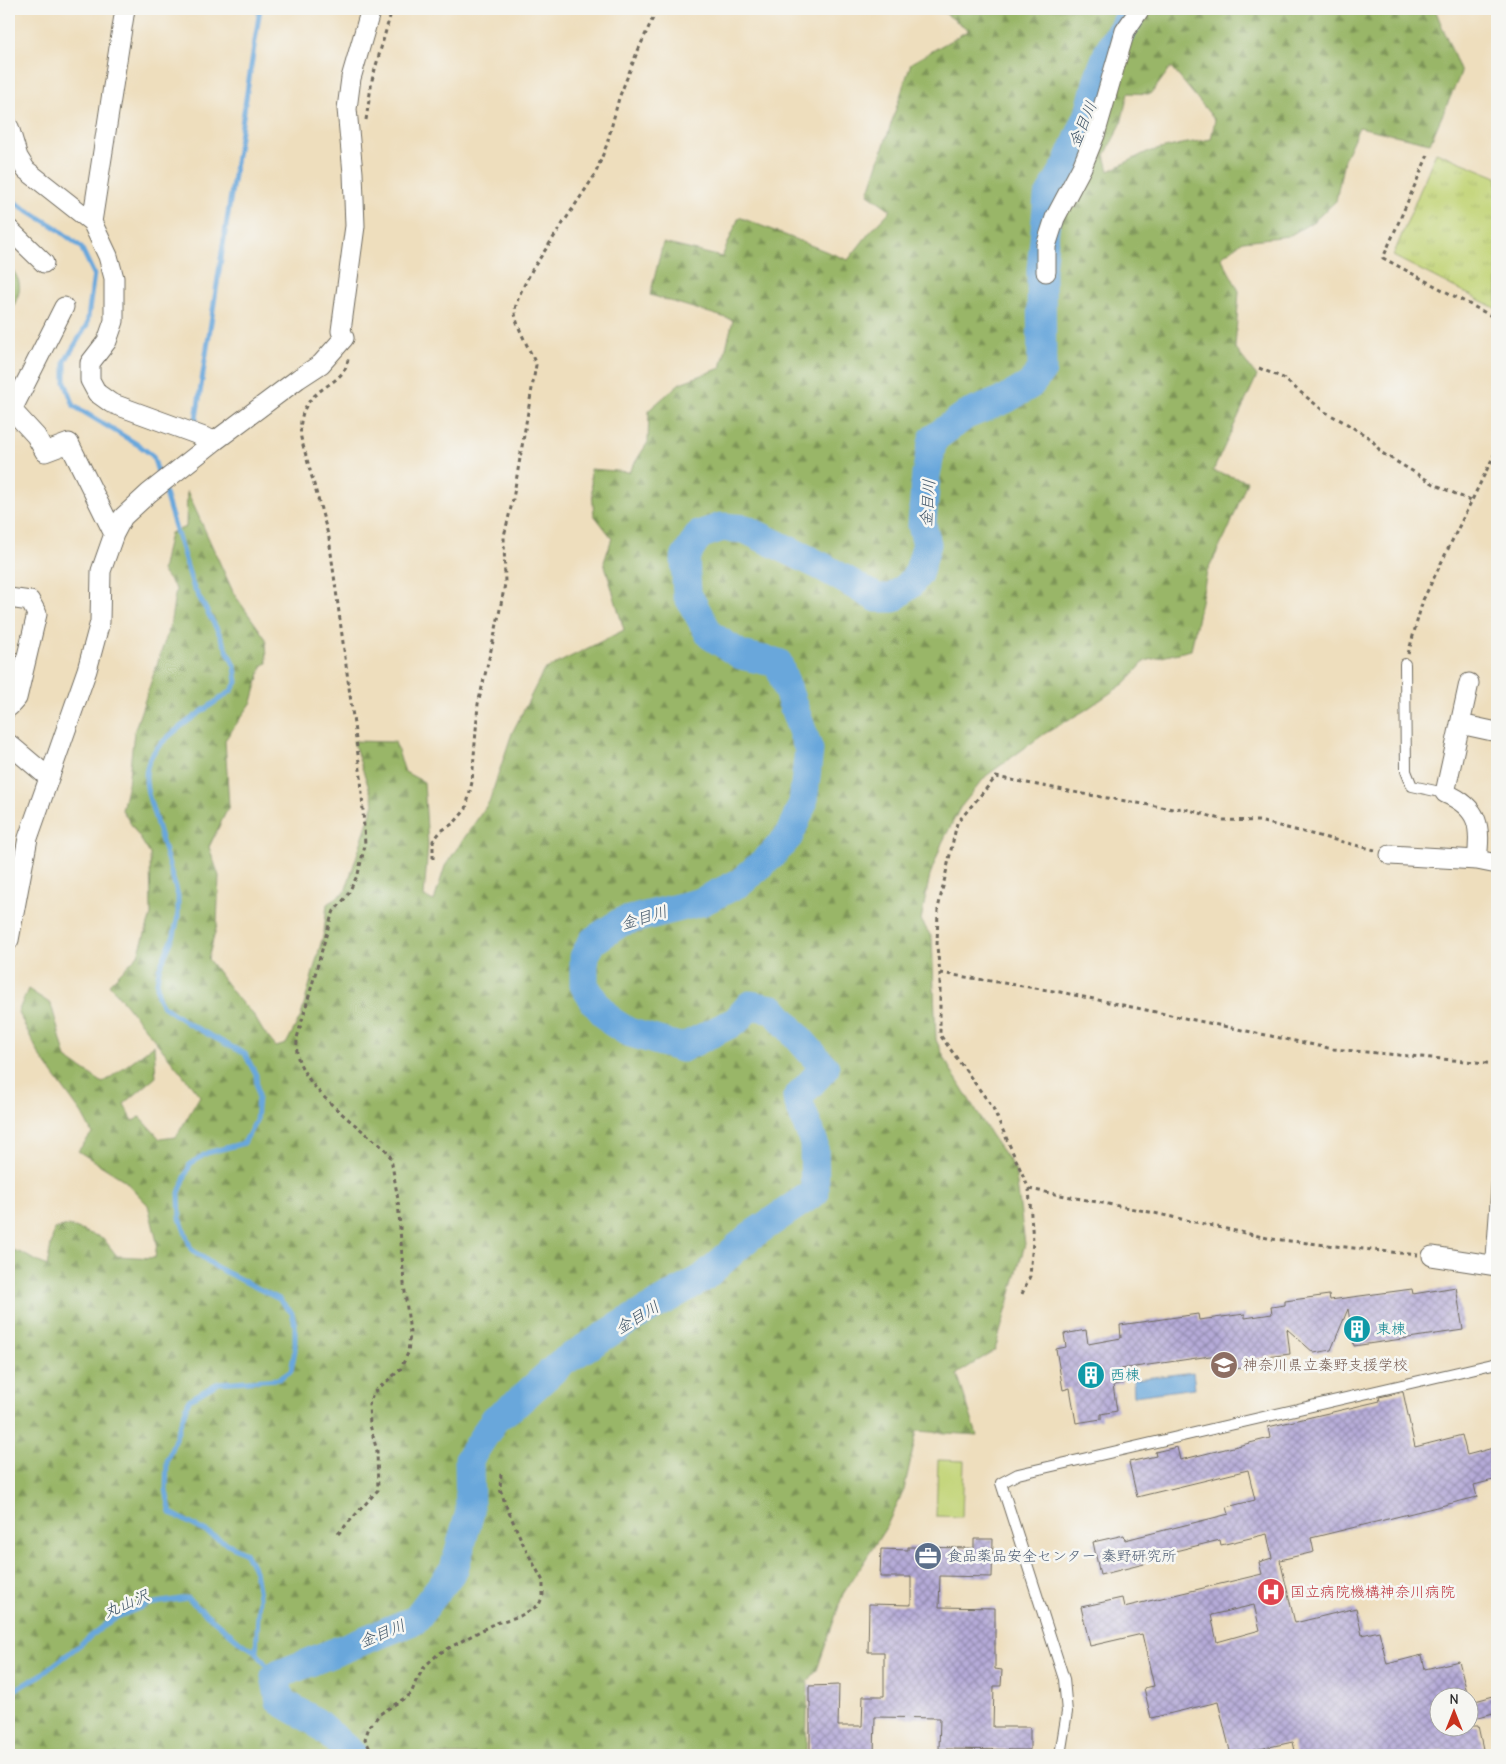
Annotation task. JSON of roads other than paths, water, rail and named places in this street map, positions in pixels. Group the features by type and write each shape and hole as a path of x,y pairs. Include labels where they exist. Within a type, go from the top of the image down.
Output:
{"street":[{"path":"92,222 125,9"},
{"path":"9,940 28,838 48,777 76,706 100,622 101,571 114,534 123,517 149,492 215,441 321,364 344,338 341,331 355,226 353,173 347,109 351,78 371,9"},
{"path":"1046,272 1046,246 1055,218 1082,167 1095,135 1125,31 1140,9"},
{"path":"9,127 18,157 26,170 92,222 108,256 114,278 114,321 107,341 90,363 90,380 96,393 111,404 215,441"},
{"path":"9,229 44,263"},
{"path":"64,307 12,410 36,436 45,452 69,443 114,534"},
{"path":"9,598 30,601 37,614 17,698 9,707"},
{"path":"1469,683 1445,793 1455,797 1473,814 1480,836 1477,860"},
{"path":"1460,724 1497,732"},
{"path":"9,744 48,777"},
{"path":"1390,855 1477,860 1497,864"},
{"path":"1432,1256 1494,1265"}],"lane":[{"path":"1405,664 1406,771 1412,786 1445,793"},
{"path":"1494,1265 1497,1182"},
{"path":"1060,1755 1067,1712 1064,1679 1001,1483 1018,1474 1497,1363"}],"water":[{"path":"1193,1372 1195,1388 1134,1396 1133,1377 1136,1376 1137,1379"}],"waterway":[{"path":"195,425 260,9"},
{"name":"金目川","path":"353,1755 316,1722 280,1701 275,1676 415,1620 454,1569 470,1512 469,1459 495,1419 517,1403 561,1363 703,1278 749,1237 815,1192 814,1143 797,1098 825,1068 773,1009 750,1005 736,1021 682,1048 628,1032 611,1021 596,1004 584,985 584,957 593,941 621,922 701,902 741,882 772,855 789,836 803,803 809,750 778,663 741,655 710,635 687,594 685,558 699,535 722,527 745,529 823,567 877,598 893,598 909,585 918,574 927,544 922,525 926,475 933,439 966,415 1006,399 1030,385 1042,370 1041,271 1048,198 1067,165 1089,114 1098,79 1109,50 1132,13"},
{"path":"9,195 17,204 55,227 81,247 94,274 87,325 65,361 65,382 74,406 153,456 160,479"},
{"path":"163,487 193,586 235,667 237,682 231,691 188,721 157,747 148,765 146,776 148,791 178,896 178,916 174,935 159,969 158,997 163,1006 187,1023 245,1054 256,1075 258,1097 256,1121 244,1143 207,1153 190,1164 179,1193 180,1218 191,1249 216,1267 279,1299 292,1313 295,1325 295,1350 291,1371 279,1379 218,1383 189,1400 167,1461 166,1491 171,1513 245,1553 255,1571 259,1596 256,1652 275,1676"},
{"name":"丸山沢","path":"9,1693 41,1675 113,1619 149,1604 187,1598 240,1642 256,1652"}],"place":[{"name":"東棟","path":"1357,1329"},
{"name":"神奈川県立秦野支援学校","path":"1224,1365"},
{"name":"西棟","path":"1091,1375"},
{"name":"食品薬品安全センター 秦野研究所","path":"928,1556"},
{"name":"国立病院機構神奈川病院","path":"1271,1592"}]}
